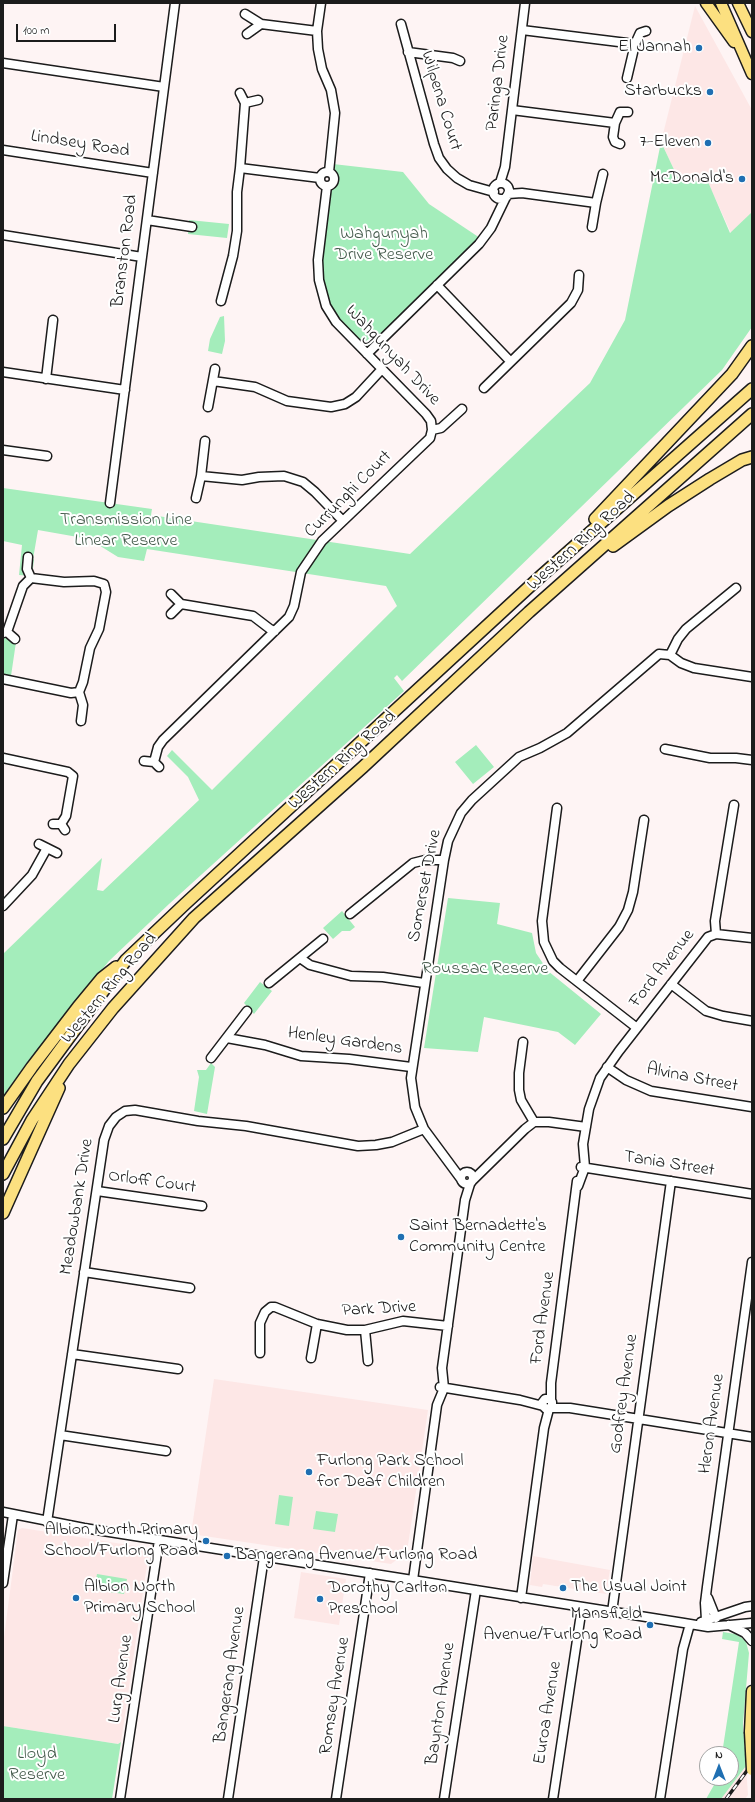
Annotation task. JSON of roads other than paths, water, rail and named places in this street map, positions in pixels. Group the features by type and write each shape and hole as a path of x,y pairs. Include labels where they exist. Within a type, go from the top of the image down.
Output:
{"highway":[{"path":"541,576 732,374 752,346"},
{"name":"Western Ring Road","path":"3,1139 37,1080 126,960 541,576 752,389"},
{"name":"Western Ring Road","path":"3,1174 32,1120 69,1064 113,1008 194,918 363,767 529,612 752,414"},
{"path":"529,612 601,554 668,506 742,460 752,457"},
{"path":"3,1108 32,1067 102,978 126,960"},
{"path":"3,1213 69,1064"}],"main road":[{"path":"706,3 743,54"},
{"path":"721,3 752,74"},
{"path":"738,3 751,28"},
{"path":"752,1691 750,1732 752,1770"}],"street":[{"name":"Branston Road","path":"110,503 175,3"},
{"path":"321,3 317,31 320,60 331,90 335,113 329,172"},
{"name":"Paringa Drive","path":"367,354 484,238 491,228 498,212 502,190 526,3"},
{"path":"245,14 260,24 317,31"},
{"path":"247,34 260,24"},
{"name":"Wilpena Court","path":"401,24 439,158 447,169 457,178 481,188 596,203"},
{"path":"522,30 635,44"},
{"path":"627,78 635,44 640,33 646,31"},
{"path":"408,52 460,60"},
{"path":"3,63 164,87"},
{"path":"221,301 233,256 237,231 237,192 245,103 240,93"},
{"path":"245,103 258,100"},
{"path":"512,110 615,124"},
{"path":"620,144 616,142 613,137 615,124 620,112 628,112"},
{"name":"Lindsey Road","path":"3,150 153,173"},
{"path":"240,168 320,178"},
{"path":"320,178 322,174 329,172"},
{"path":"320,178 323,184 327,186 331,184 334,178 329,172"},
{"path":"592,227 603,174"},
{"name":"Wahgunyah Drive","path":"327,186 318,260 321,290 326,306 336,322 426,414 431,421 432,430"},
{"path":"147,220 192,227"},
{"path":"3,235 142,257"},
{"path":"484,388 571,303 578,290 579,275"},
{"path":"437,285 510,362"},
{"path":"46,379 53,320"},
{"path":"208,407 215,369"},
{"path":"213,382 255,387 287,402 331,407 345,404 356,397 382,370"},
{"path":"3,372 124,390"},
{"name":"Currunghi Court","path":"144,761 156,764 158,747 163,740 289,617 294,606 302,572 310,557 322,541 430,438 432,430 441,428 462,408"},
{"path":"196,498 201,476 205,441"},
{"path":"3,450 47,456"},
{"path":"201,476 242,480 259,477 284,476 303,482 315,492 343,521"},
{"path":"28,556 27,569 31,578"},
{"path":"15,639 5,633 23,586 31,578"},
{"path":"31,578 64,582 94,581 104,584 106,592 99,629 90,648 83,682 79,692 83,705 81,721"},
{"path":"736,588 686,629 678,639 670,655 681,663 694,668 752,676"},
{"path":"171,594 180,604 253,616 275,631"},
{"path":"171,614 180,604"},
{"name":"Somerset Drive","path":"467,1179 450,1164 424,1129 413,1097 411,1067 448,840 461,813 472,800 519,757 540,748 566,733 659,654 670,655"},
{"path":"3,678 72,693 79,692"},
{"path":"665,749 710,758 736,758 752,760"},
{"path":"3,758 68,772 73,776 66,816 59,826"},
{"name":"Ford Avenue","path":"521,1598 578,1186 577,1178 583,1167 580,1157 584,1144 592,1099 607,1067 708,937 716,934 715,921 734,805"},
{"path":"557,808 542,921 544,942 553,961 637,1028"},
{"path":"577,981 619,926 628,910 633,892 644,820"},
{"path":"38,844 57,853"},
{"path":"3,906 32,875 47,848"},
{"path":"350,914 413,863 425,860 444,860"},
{"path":"716,934 752,938"},
{"path":"268,983 323,939"},
{"path":"300,958 310,965 351,976 383,977 424,983"},
{"path":"671,984 706,1012 752,1021"},
{"path":"211,1058 247,1011"},
{"name":"Henley Gardens","path":"227,1038 266,1045 301,1056 349,1058 411,1067"},
{"path":"523,1042 518,1077 519,1090 521,1100 534,1122"},
{"name":"Alvina Street","path":"607,1067 626,1080 651,1091 752,1107"},
{"name":"Meadowbank Drive","path":"47,1522 106,1133 116,1117 120,1113 129,1110 198,1121 246,1126 358,1146 392,1142 424,1129"},
{"path":"442,1387 439,1376 442,1368 448,1326 467,1179 485,1168 534,1122 549,1122 586,1127"},
{"name":"Tania Street","path":"583,1167 752,1194"},
{"name":"Godfrey Avenue","path":"612,1612 671,1181"},
{"name":"Orloff Court","path":"97,1191 202,1206"},
{"name":"Heron Avenue","path":"706,1620 705,1603 752,1262"},
{"path":"84,1272 190,1288"},
{"name":"Park Drive","path":"260,1353 260,1323 268,1308 275,1307 317,1324 341,1329 365,1330 403,1321 448,1326"},
{"path":"311,1358 317,1324"},
{"path":"365,1330 368,1361"},
{"path":"72,1354 178,1369"},
{"path":"442,1387 752,1437"},
{"path":"413,1580 437,1405 436,1394 442,1387"},
{"path":"60,1435 166,1451"},
{"path":"3,1512 47,1522 708,1627 752,1623"},
{"path":"3,1516 13,1515"},
{"path":"3,1583 13,1515"},
{"name":"Lurg Avenue","path":"120,1799 159,1540"},
{"name":"Bangerang Avenue","path":"228,1799 264,1557"},
{"name":"Romsey Avenue","path":"336,1799 370,1573"},
{"name":"Baynton Avenue","path":"444,1799 476,1590"},
{"name":"Heron Avenue","path":"707,1592 710,1606 716,1618"},
{"path":"690,1624 716,1618 750,1605"},
{"name":"Euroa Avenue","path":"553,1799 582,1607"},
{"path":"660,1799 683,1649 690,1624"},
{"path":"727,1625 745,1633 752,1641"}],"railway":[{"path":"726,1799 752,1764"}],"place":[{"name":"El Jannah","path":"699,48"},
{"name":"Starbucks","path":"710,92"},
{"name":"7-Eleven","path":"708,143"},
{"name":"McDonald's","path":"742,179"},
{"name":"Saint Bernadette's Community Centre","path":"401,1237"},
{"name":"Furlong Park School for Deaf Children","path":"309,1472"},
{"name":"Albion North Primary School/Furlong Road","path":"206,1541"},
{"name":"Bangerang Avenue/Furlong Road","path":"227,1556"},
{"name":"The Usual Joint","path":"563,1588"},
{"name":"Albion North Primary School","path":"76,1598"},
{"name":"Dorothy Carlton Preschool","path":"320,1599"},
{"name":"Mansfield Avenue/Furlong Road","path":"650,1625"}],"park label":[{"name":"Wahgunyah Drive Reserve","path":"384,245"},
{"name":"Transmission Line Linear Reserve","path":"126,531"},
{"name":"Roussac Reserve","path":"485,970"},
{"name":"Lloyd Reserve","path":"37,1765"}]}
